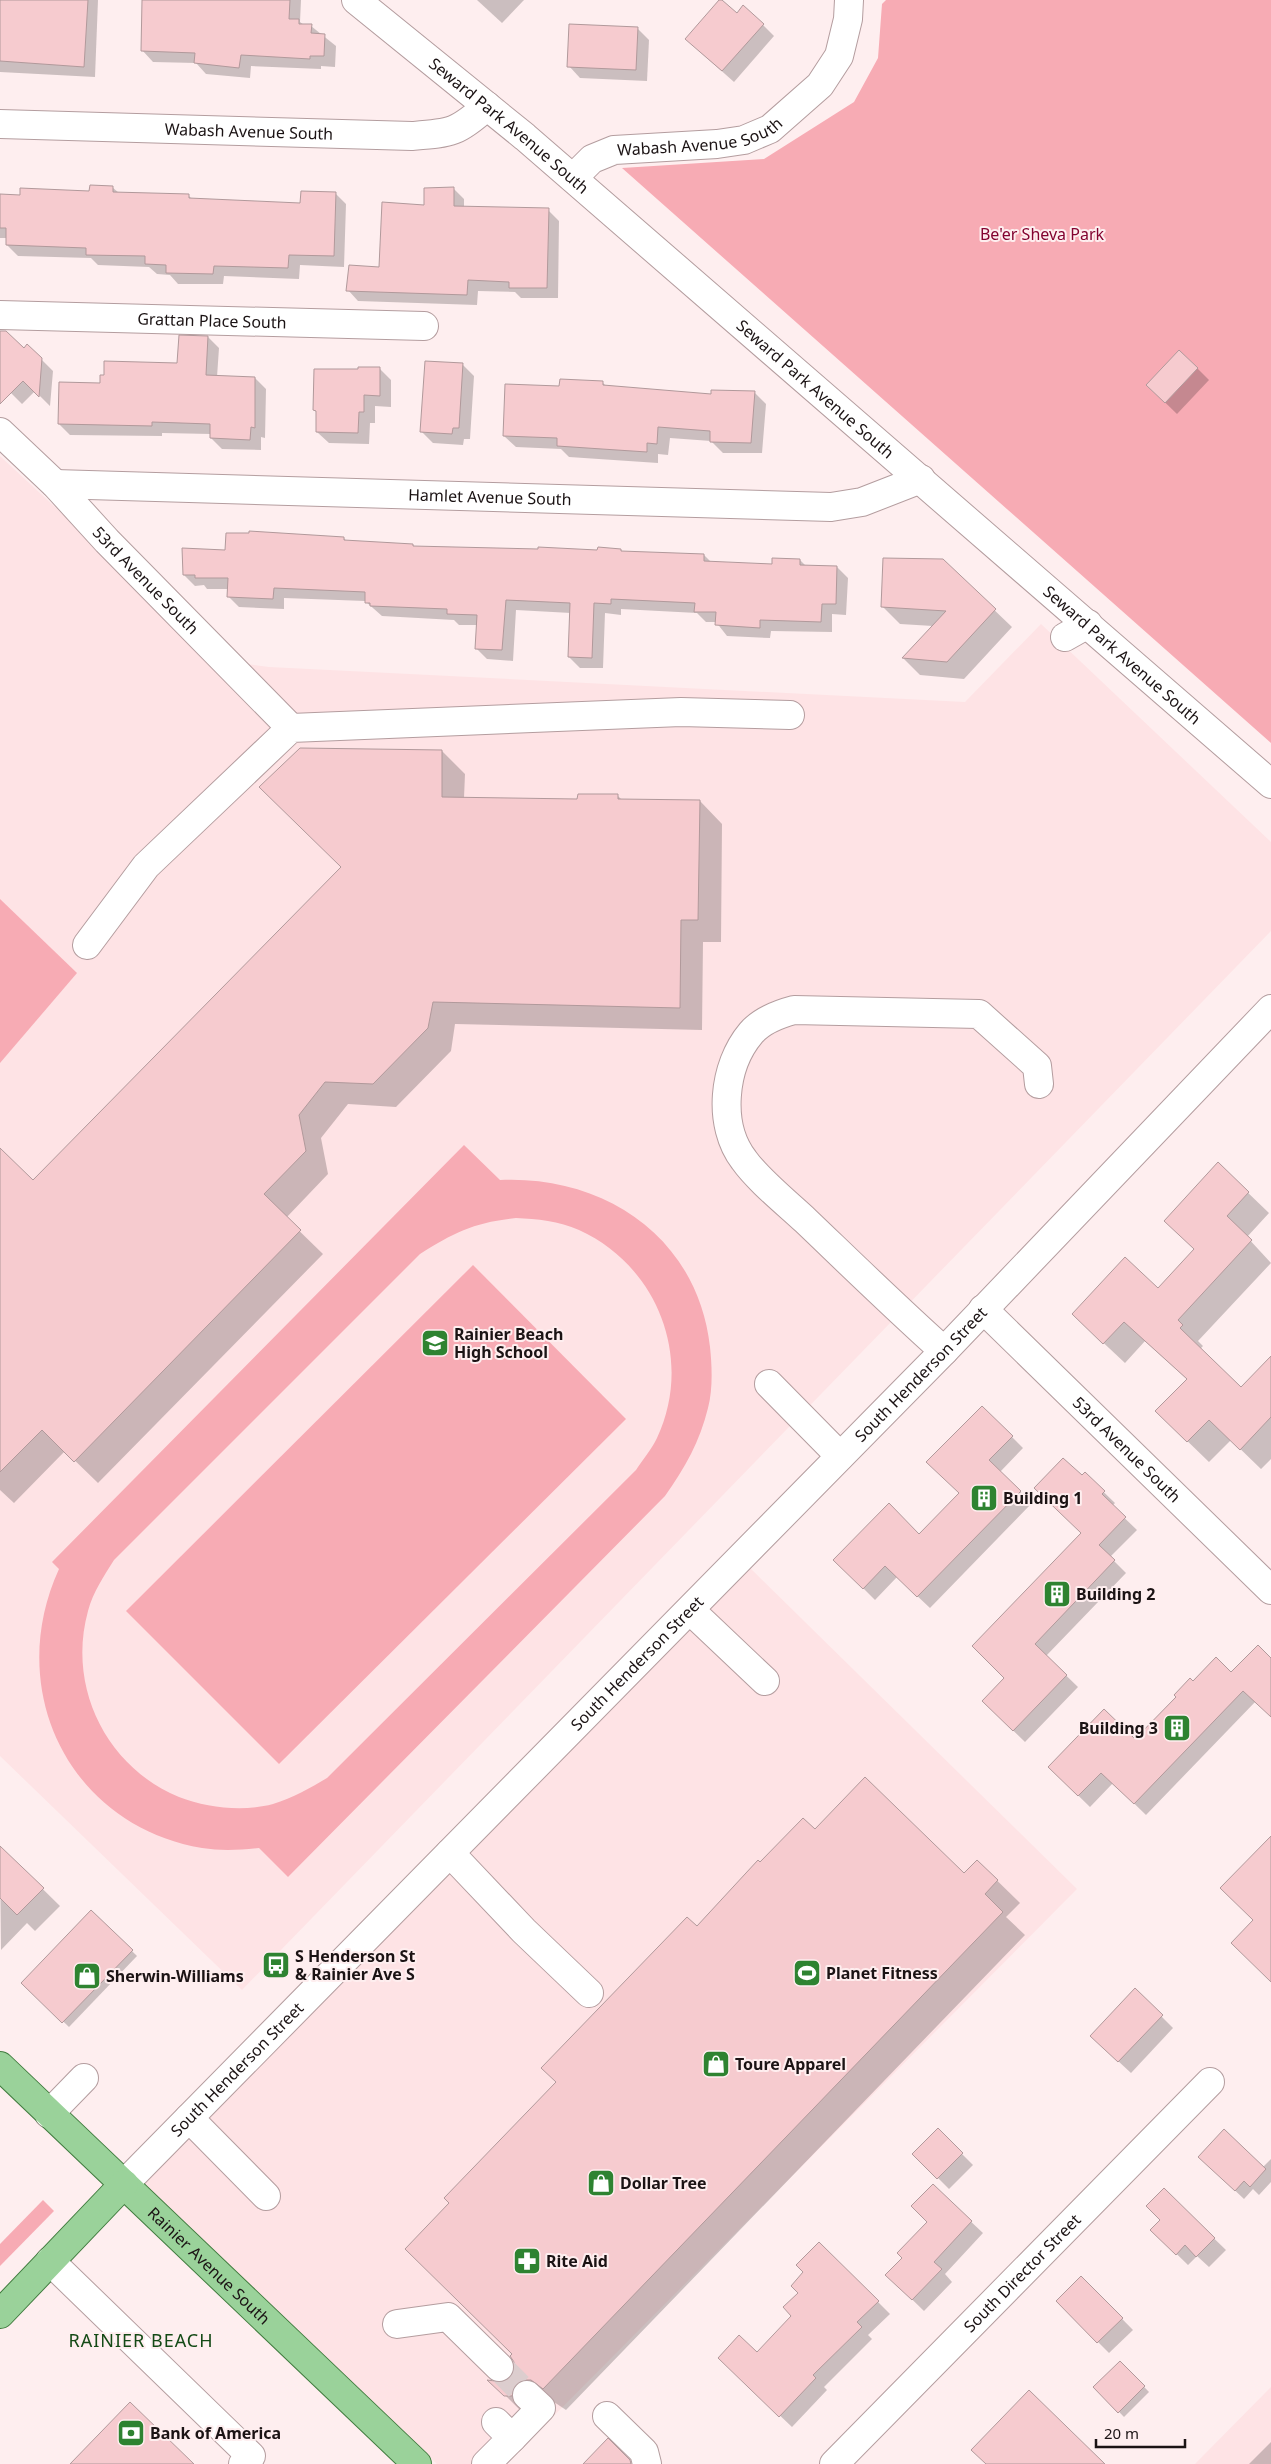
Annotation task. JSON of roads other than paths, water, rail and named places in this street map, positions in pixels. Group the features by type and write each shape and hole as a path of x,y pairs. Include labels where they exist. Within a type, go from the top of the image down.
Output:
{"main road":[{"name":"Rainier Avenue South","path":"0,2066 417,2464"},
{"name":"South Henderson Street","path":"0,2314 124,2184"}],"street":[{"name":"Seward Park Avenue South","path":"356,0 573,178 922,479 1076,630 1271,784"},
{"name":"Wabash Avenue South","path":"573,178 592,159 614,150 718,144 744,140 770,129 820,85 839,56 848,19 848,0"},
{"name":"Wabash Avenue South","path":"0,124 412,136 443,134 464,127 486,106"},
{"name":"Grattan Place South","path":"0,315 424,326"},
{"name":"53rd Avenue South","path":"0,432 54,484 114,548 291,728"},
{"name":"Hamlet Avenue South","path":"54,484 831,507 862,502 922,479"},
{"path":"87,945 146,866 291,728 681,712 790,715"},
{"path":"944,1352 743,1160 727,1125 726,1102 734,1063 751,1032 766,1021 794,1010 979,1014 1037,1066 1039,1084"},
{"name":"South Henderson Street","path":"124,2184 944,1352 983,1309 1271,1010"},
{"name":"53rd Avenue South","path":"983,1309 1271,1590"},
{"path":"769,1384 840,1456"},
{"path":"690,1610 765,1681"},
{"path":"450,1853 524,1931 589,1994"},
{"path":"49,2114 84,2078"},
{"name":"South Director Street","path":"834,2464 1210,2082"},
{"path":"188,2118 266,2196"},
{"path":"50,2261 251,2456 243,2464"},
{"path":"397,2324 448,2317 500,2367"},
{"path":"486,2464 504,2430 541,2408 528,2395"},
{"path":"607,2416 644,2452 647,2464"}],"tunnel":[{"path":"499,2367 527,2395"}],"place":[{"name":"Rainier Beach High School","path":"435,1343"},
{"name":"Building 1","path":"984,1498"},
{"name":"Building 2","path":"1057,1594"},
{"name":"Building 3","path":"1177,1728"},
{"name":"S Henderson St & Rainier Ave S","path":"276,1965"},
{"name":"Planet Fitness","path":"807,1973"},
{"name":"Sherwin-Williams","path":"87,1976"},
{"name":"Toure Apparel","path":"716,2064"},
{"name":"Dollar Tree","path":"601,2183"},
{"name":"Rite Aid","path":"527,2261"},
{"name":"Bank of America","path":"131,2433"}],"district":[{"name":"RAINIER BEACH","path":"141,2341"}],"park label":[{"name":"Be'er Sheva Park","path":"1042,234"}]}
